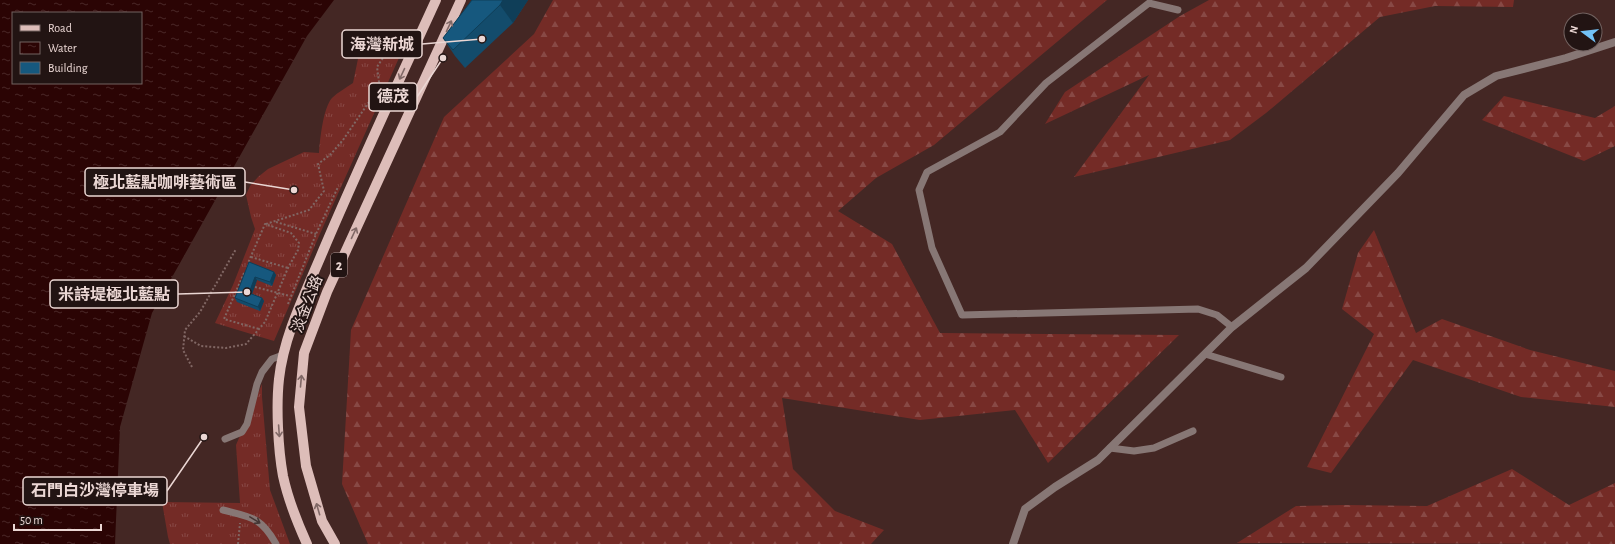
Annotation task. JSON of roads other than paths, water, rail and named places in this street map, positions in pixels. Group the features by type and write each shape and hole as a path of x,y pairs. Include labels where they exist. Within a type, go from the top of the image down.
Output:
{"main road":[{"name":"淡金公路","path":"307,544 297,522 283,476 278,427 279,379 283,355 295,317 355,176 436,0"},
{"name":"淡金公路","path":"335,544 322,521 306,466 299,407 304,354 327,292 461,0"}],"street":[{"path":"1013,544 1026,509 1055,487 1098,460 1232,327 1306,268 1398,173 1464,95 1496,76 1566,58 1615,42"}],"lane":[{"path":"1178,10 1149,3 1046,83 1000,132 927,172 919,190 932,248 962,315 1198,309 1216,315 1232,327"},
{"path":"1205,354 1281,377"},
{"path":"225,439 242,432 247,424 257,384 262,372 272,359 283,355"},
{"path":"1110,448 1134,451 1154,448 1193,432"},
{"path":"223,510 255,518 270,533 276,544"}],"water":[{"path":"0,0 334,0 307,36 152,313 120,427 115,544 0,544"}],"place":[{"name":"海灣新城","path":"482,39"},
{"name":"德茂","path":"443,58"},
{"name":"極北藍點咖啡藝術區","path":"294,190"},
{"name":"米詩堤極北藍點","path":"247,292"},
{"name":"石門白沙灣停車場","path":"204,437"}]}
